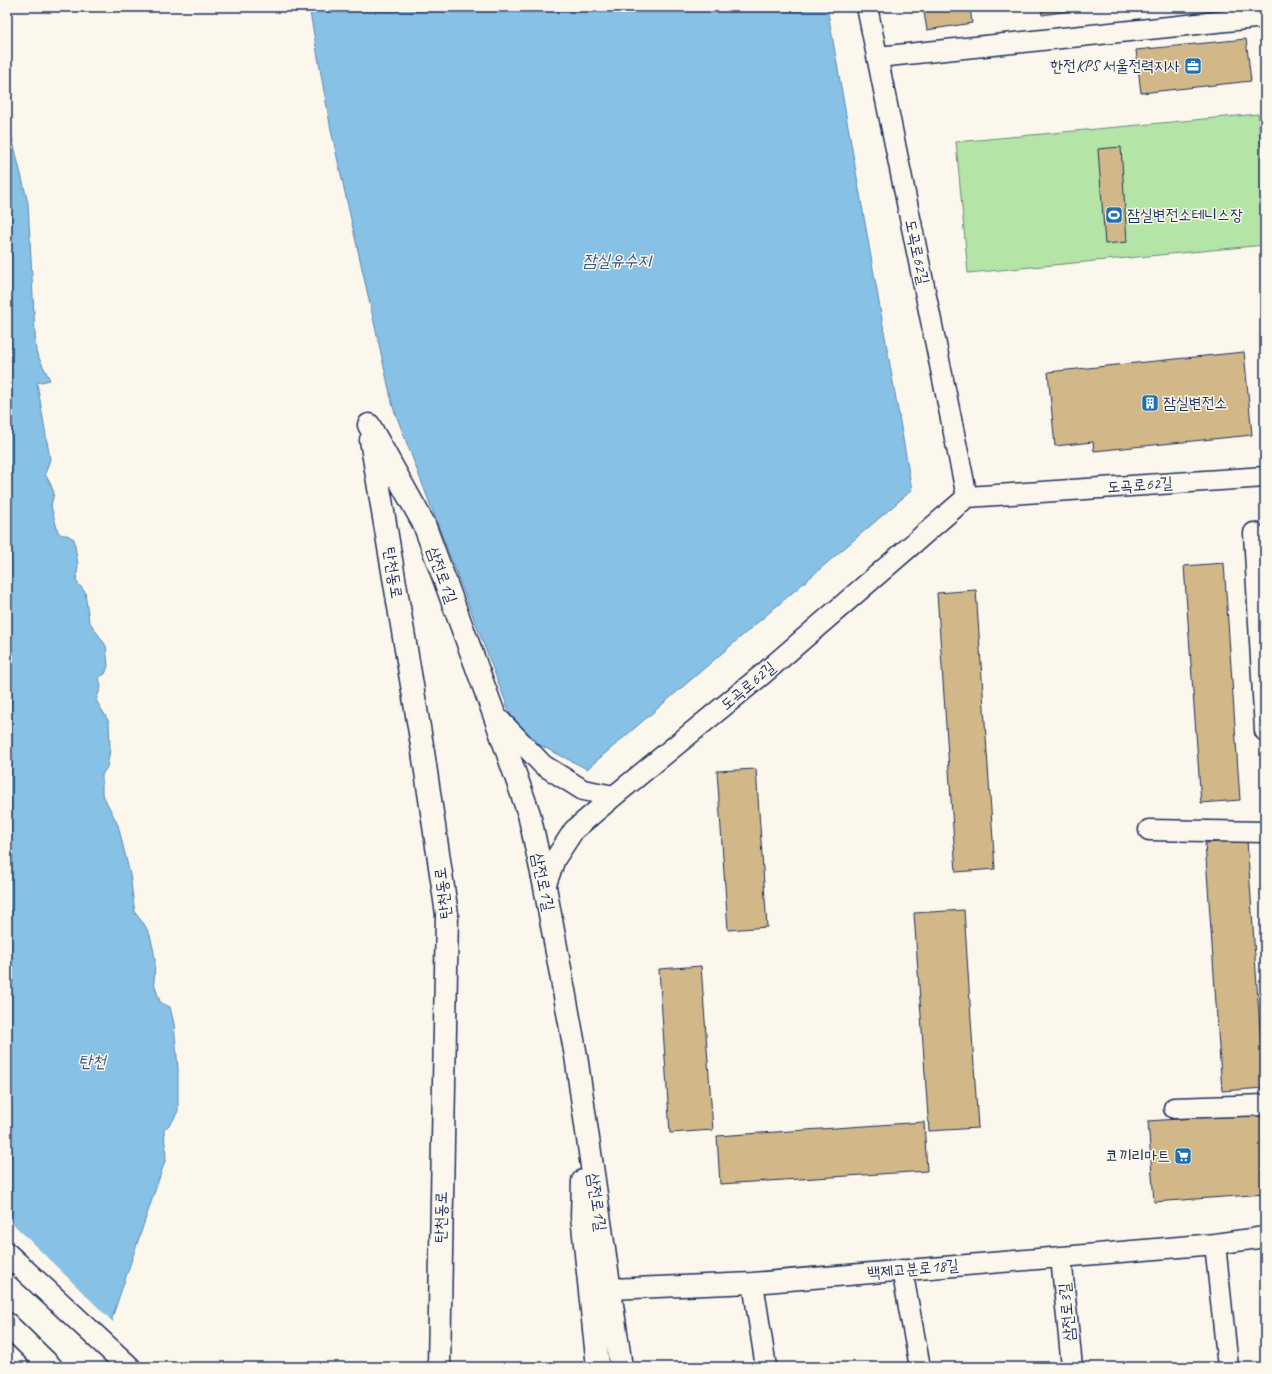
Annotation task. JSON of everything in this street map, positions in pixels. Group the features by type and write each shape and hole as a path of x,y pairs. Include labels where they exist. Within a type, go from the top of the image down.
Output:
{"street":[{"name":"도곡로62길","path":"867,7 967,497"},
{"path":"878,57 1265,17"},
{"name":"삼전로1길","path":"368,425 424,524 529,814 545,887 574,1048 621,1367"},
{"name":"탄천동로","path":"368,425 422,744 447,914 439,1367"},
{"name":"도곡로62길","path":"545,887 556,859 574,830 763,674 967,497 1265,477"},
{"path":"1254,533 1265,731"},
{"path":"494,714 543,765 583,790 614,796"},
{"path":"1149,830 1265,832"},
{"path":"1174,1108 1265,1105"},
{"path":"584,1116 582,1216 598,1367"},
{"name":"백제고분로18길","path":"610,1289 753,1283 1215,1244 1265,1237"},
{"path":"1215,1244 1228,1367"},
{"path":"7,1254 129,1367"},
{"name":"삼전로3길","path":"1061,1257 1072,1367"},
{"path":"902,1270 920,1367"},
{"path":"753,1283 766,1367"},
{"path":"7,1324 52,1367"}],"green space":[{"name":"잠실변전소테니스장","path":"1258,114 1265,185 1265,245 968,273 956,142"}],"water":[{"name":"잠실유수지","path":"309,7 827,7 912,490 587,769 518,734 393,407 331,130"},
{"name":"탄천","path":"7,117 28,203 36,352 50,380 37,383 50,459 45,474 54,493 51,506 58,532 74,539 78,565 76,581 85,592 89,621 106,646 108,666 105,674 99,677 101,687 96,700 109,722 110,750 107,767 102,775 102,793 118,825 130,875 135,913 144,924 150,935 155,959 154,983 160,1002 170,1007 174,1024 178,1068 178,1111 172,1122 164,1130 166,1158 112,1318 118,1367 7,1367"}],"pier":[{"path":"7,1218 115,1324 120,1367 7,1367"}],"building":[{"path":"923,7 970,7 972,23 927,30"},
{"path":"1041,7 1097,7 1042,15"},
{"path":"1208,7 1227,7 1208,10"},
{"name":"한전KPS 서울전력지사","path":"1246,39 1251,81 1141,93 1136,50"},
{"path":"1121,147 1127,242 1105,244 1098,149"},
{"name":"잠실변전소","path":"1244,352 1252,435 1094,451 1093,442 1055,446 1048,372"},
{"path":"1224,563 1240,800 1201,803 1184,566"},
{"path":"976,590 995,869 956,872 937,593"},
{"path":"756,769 767,927 728,930 717,771"},
{"path":"1247,840 1264,1088 1222,1091 1205,843"},
{"path":"964,910 978,1128 929,1131 914,913"},
{"path":"701,966 713,1130 670,1133 659,969"},
{"path":"1265,1113 1265,1194 1154,1202 1148,1121"},
{"path":"924,1122 927,1171 720,1184 717,1136"}],"place":[{"name":"한전KPS 서울전력지사","path":"1193,66"},
{"name":"잠실변전소테니스장","path":"1114,215"},
{"name":"잠실변전소","path":"1150,403"},
{"name":"코끼리마트","path":"1183,1156"}]}
